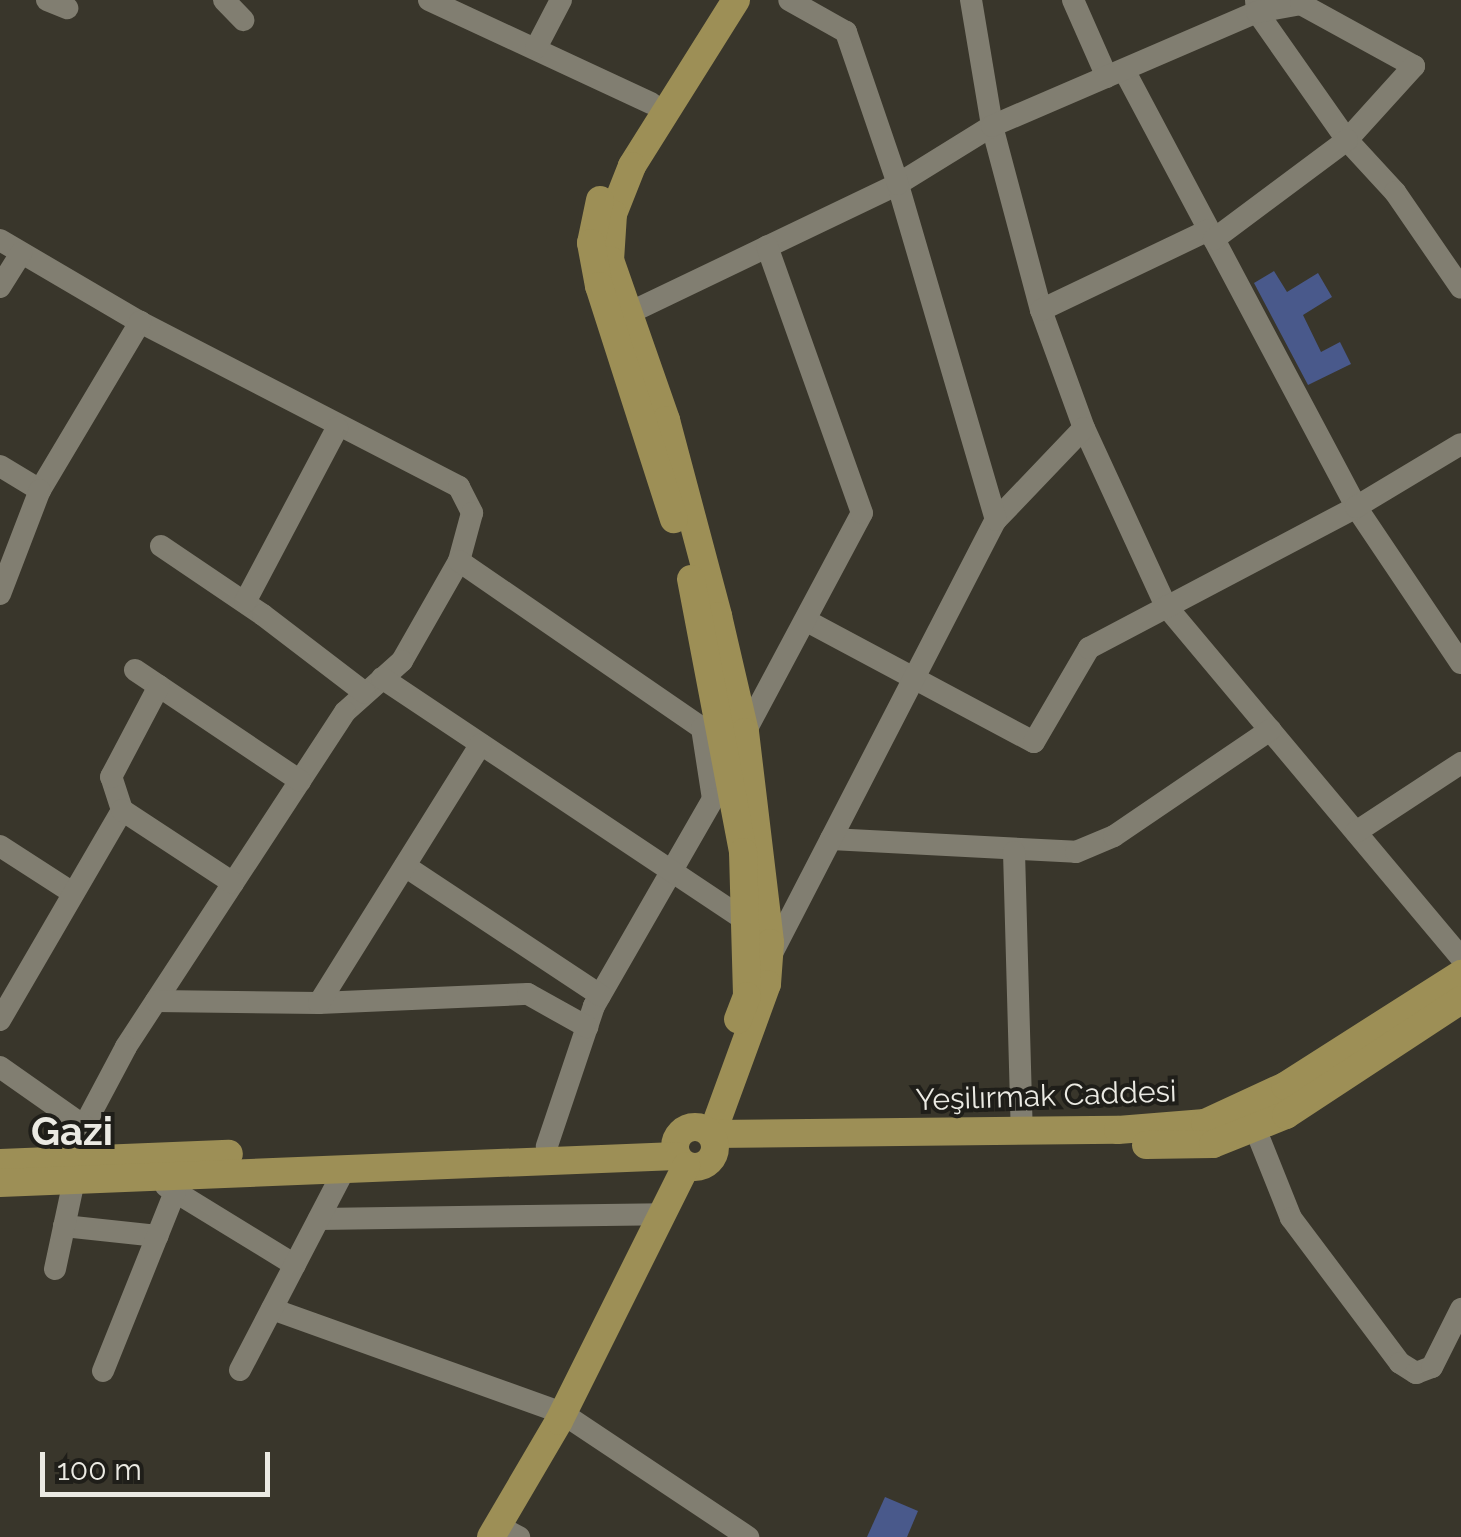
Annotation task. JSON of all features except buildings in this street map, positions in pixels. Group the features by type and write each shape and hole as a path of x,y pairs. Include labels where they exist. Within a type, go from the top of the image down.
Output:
{"main road":[{"path":"693,1146 747,996 743,852 686,555 599,286 591,243 597,208 618,154 715,0"},
{"path":"503,1533 662,1214 767,984 769,959 745,732 666,420 610,260 613,214 632,166 736,0"},
{"name":"Yeşilırmak Caddesi","path":"0,1163 150,1176 1205,1123 1285,1086 1461,974"},
{"name":"Yeşilırmak Caddesi","path":"0,1183 80,1169 547,1146 1213,1144 1286,1115 1461,1000"}],"street":[{"path":"224,0 243,20"},
{"path":"429,0 651,102"},
{"path":"536,48 561,0"},
{"path":"789,0 846,32 898,184 996,520"},
{"path":"971,0 992,126 1041,310 1084,428 1166,606 1461,957"},
{"path":"1073,0 1211,234 1356,507 1461,663"},
{"path":"629,313 898,184 992,126 1257,6 1301,4 1414,66 1347,140 1211,234 1041,310"},
{"path":"1257,6 1347,140 1395,192 1461,288"},
{"path":"0,240 140,322 458,487 472,513 458,561 402,661 346,712 156,1001 84,1126 80,1169 55,1269"},
{"path":"745,732 862,513 768,246"},
{"path":"0,286 21,253"},
{"path":"0,594 40,490 140,322"},
{"path":"245,602 337,428"},
{"path":"769,959 996,520 1084,428"},
{"path":"807,620 1034,742 1089,648 1356,507 1461,444"},
{"path":"0,466 40,490"},
{"path":"161,546 374,685 482,744 745,920"},
{"path":"458,561 702,728 713,799 600,995 547,1146"},
{"path":"135,670 300,781"},
{"path":"159,686 111,777 122,810 233,883"},
{"path":"832,839 1014,852 1076,852 1114,836 1270,730"},
{"path":"319,1002 482,744"},
{"path":"1356,832 1461,763"},
{"path":"4,1005 122,810"},
{"path":"0,846 72,893"},
{"path":"1014,852 1022,1131"},
{"path":"405,866 600,995"},
{"path":"156,1001 319,1002 528,994 587,1027"},
{"path":"0,1067 84,1126"},
{"path":"1255,1128 1292,1218 1400,1363 1416,1373 1432,1366 1461,1309"},
{"path":"240,1370 345,1168"},
{"path":"150,1176 295,1265"},
{"path":"102,1371 175,1192"},
{"path":"319,1218 662,1214"},
{"path":"64,1226 157,1236"},
{"path":"272,1310 562,1413 744,1536"}],"district":[{"name":"Gazi","path":"72,1131"}]}
